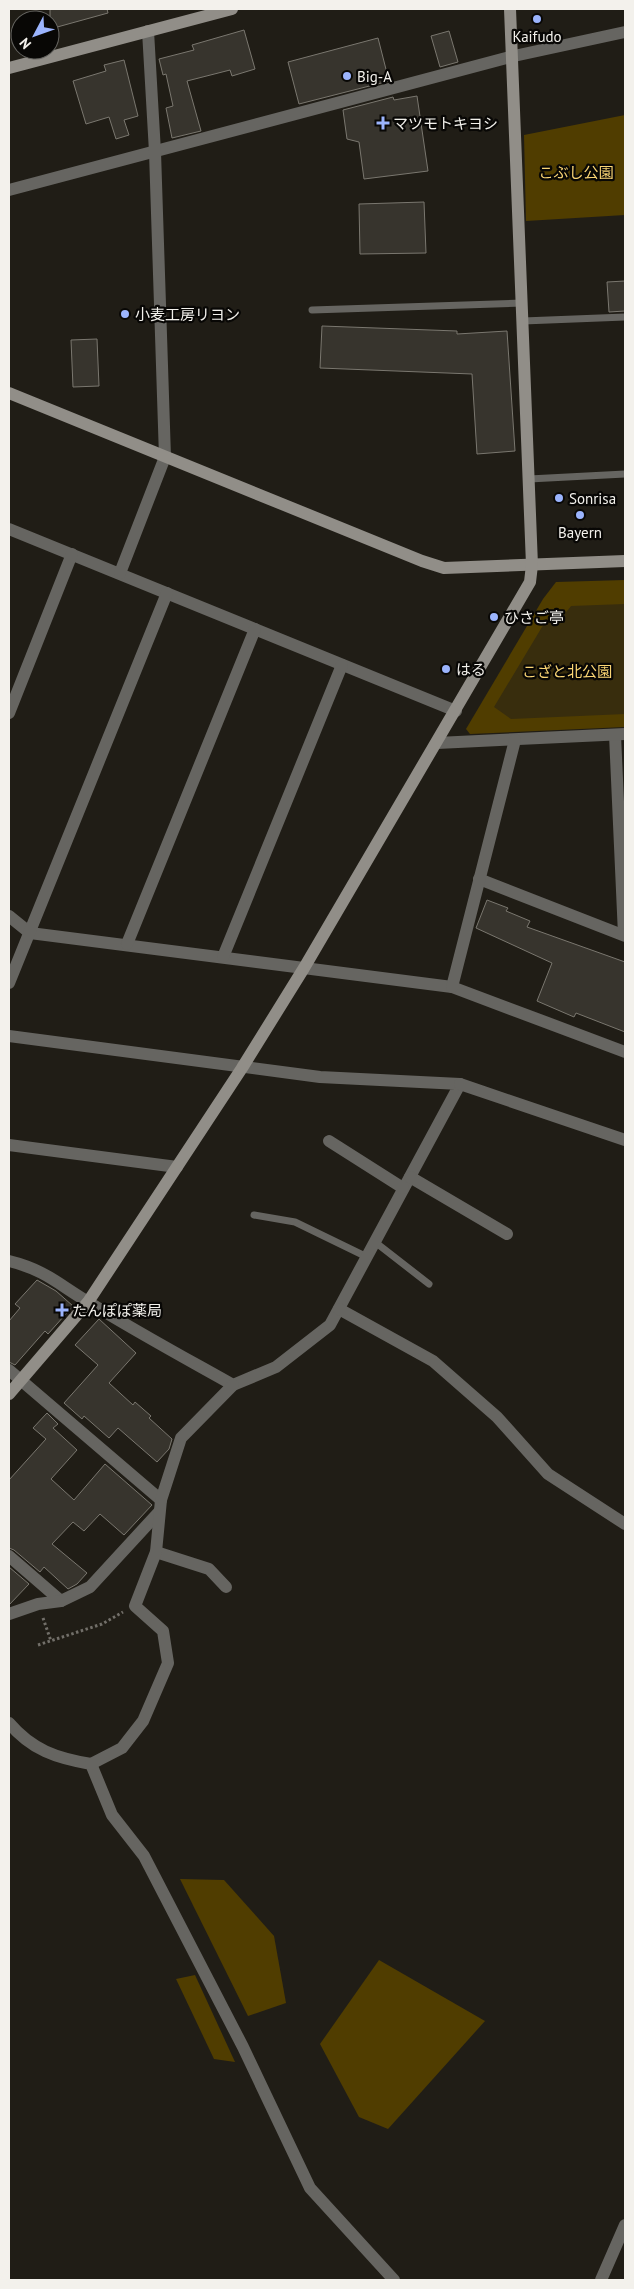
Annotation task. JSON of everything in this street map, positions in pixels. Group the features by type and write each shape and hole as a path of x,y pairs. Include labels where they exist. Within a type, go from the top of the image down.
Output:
{"street":[{"path":"9,68 232,9"},
{"path":"9,1394 88,1302 242,1068 304,968 524,596 530,582 532,565 529,479 514,56 510,9"},
{"path":"120,573 165,457 155,152 148,31"},
{"path":"9,190 514,56 625,32"},
{"path":"9,393 422,562 444,568 625,561"},
{"path":"9,529 456,711"},
{"path":"9,713 72,554"},
{"path":"9,983 167,594"},
{"path":"127,944 255,629"},
{"path":"223,957 342,665"},
{"path":"437,743 620,735 625,936 479,880"},
{"path":"452,987 515,740"},
{"path":"9,916 30,933 452,987 625,1052"},
{"path":"9,1036 320,1077 460,1084 625,1140"},
{"path":"9,1723 22,1738 38,1749 73,1761 91,1764 122,1748 143,1721 168,1663 163,1631 135,1606 156,1552 160,1506 181,1438 233,1386 276,1367 330,1325 460,1084"},
{"path":"329,1141 406,1183 507,1234"},
{"path":"9,1145 177,1167"},
{"path":"9,1261 26,1265 56,1279 88,1302 233,1386"},
{"path":"339,1309 433,1361 497,1417 548,1474 625,1524"},
{"path":"9,1370 160,1506"},
{"path":"9,1614 38,1604 62,1601 90,1588 160,1506"},
{"path":"156,1552 209,1569 226,1588"},
{"path":"9,1556 62,1601"},
{"path":"91,1764 112,1816 144,1856 243,2046 310,2188 394,2280"},
{"path":"602,2280 625,2225"}],"lane":[{"path":"312,310 522,303"},
{"path":"523,321 625,317"},
{"path":"529,479 625,474"},
{"path":"254,1215 295,1222 366,1257"},
{"path":"375,1242 429,1284"}],"path":[{"path":"38,1604 51,1641"},
{"path":"38,1645 102,1624 135,1606"}],"green space":[{"name":"こぶし公園","path":"625,115 625,215 526,221 524,135"},
{"name":"こざと北公園","path":"625,580 625,727 470,734 466,729 543,599 556,582"},
{"path":"180,1879 224,1880 274,1936 286,2003 248,2016"},
{"path":"379,1960 485,2021 388,2129 359,2117 320,2044"},
{"path":"195,1975 235,2062 214,2059 176,1979"}],"shaded area":[{"name":"こざと北公園","path":"625,604 625,714 511,719 494,707 545,622 560,617 571,606"}],"building":[{"path":"107,9 108,13 60,26 60,10 50,10"},
{"path":"244,30 255,69 232,76 230,70 187,81 201,131 172,138 166,108 173,106 166,74 163,75 159,59 194,50 192,45"},
{"path":"449,31 458,62 440,67 431,36"},
{"path":"378,38 389,81 299,104 288,62"},
{"path":"124,60 138,116 124,120 129,135 116,139 109,117 86,124 73,81 106,71 104,65"},
{"name":"マツモトキヨシ","path":"417,96 428,171 364,179 359,142 347,139 343,110 393,97 394,100"},
{"path":"424,202 426,253 360,254 359,204"},
{"path":"625,281 625,311 609,312 607,282"},
{"path":"322,326 457,331 457,334 507,331 515,451 477,454 472,374 320,368"},
{"path":"97,339 99,386 73,387 71,340"},
{"path":"487,900 508,908 506,911 530,921 527,927 625,962 625,1032 576,1013 574,1017 537,1001 552,963 476,928"},
{"path":"37,1280 56,1291 73,1306 48,1334 45,1331 15,1365 9,1362 9,1321 20,1308 15,1304"},
{"path":"99,1319 136,1353 109,1383 133,1405 135,1402 151,1416 149,1418 172,1439 169,1449 157,1462 118,1428 109,1438 84,1416 82,1419 64,1403 98,1365 75,1345"},
{"path":"47,1413 58,1424 53,1428 77,1450 51,1479 74,1500 105,1464 152,1505 124,1535 100,1514 84,1531 73,1522 52,1544 87,1573 77,1584 68,1589 44,1567 40,1572 9,1548 9,1480 46,1439 33,1428"},
{"path":"9,1567 29,1584 9,1605"}],"place":[{"name":"Kaifudo","path":"537,19"},
{"name":"Big-A","path":"347,76"},
{"name":"マツモトキヨシ","path":"383,123"},
{"name":"小麦工房リヨン","path":"125,314"},
{"name":"Sonrisa","path":"559,498"},
{"name":"Bayern","path":"580,515"},
{"name":"ひさご亭","path":"494,617"},
{"name":"はる","path":"446,669"},
{"name":"たんぽぽ薬局","path":"62,1310"}]}
